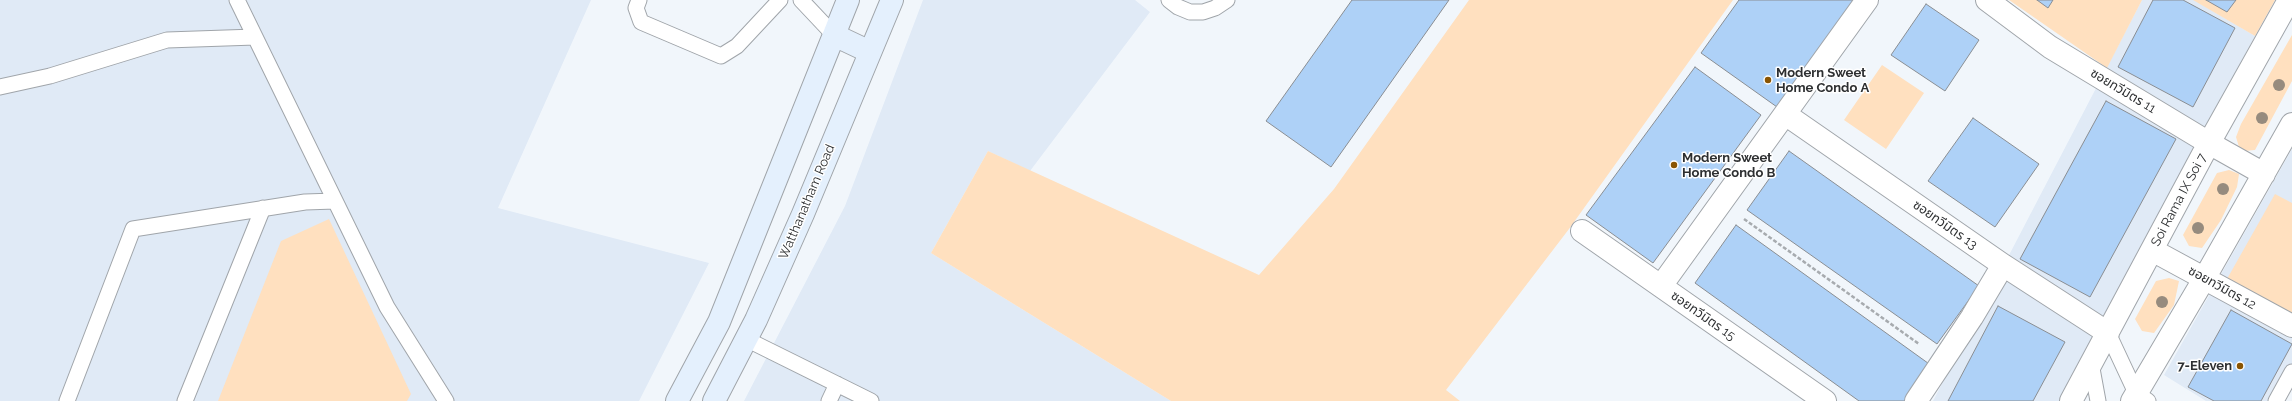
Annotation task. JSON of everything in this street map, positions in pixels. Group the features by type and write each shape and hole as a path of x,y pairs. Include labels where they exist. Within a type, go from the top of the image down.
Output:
{"street":[{"path":"677,401 719,322 848,0"},
{"name":"Watthanatham Road","path":"714,401 746,339 803,214 892,0"},
{"path":"1661,286 1867,0"},
{"name":"ซอยทวีมิตร 11","path":"1987,0 2050,47 2209,143 2264,174"},
{"name":"Soi Rama IX Soi 7","path":"2071,401 2209,143 2290,0"},
{"path":"834,35 870,52"},
{"name":"ซอยทวีมิตร 13","path":"1785,114 2003,264 2108,332"},
{"path":"2138,398 2292,124"},
{"name":"ซอยทวีมิตร 15","path":"1582,231 1825,401"},
{"name":"ซอยทวีมิตร 12","path":"2152,250 2292,326"},
{"path":"1916,401 2003,264"}],"lane":[{"path":"237,0 387,306 446,401"},
{"path":"639,0 636,8 641,22 721,56 737,46 780,0"},
{"path":"801,0 834,35"},
{"path":"1169,0 1178,7 1190,12 1203,12 1215,8 1227,0"},
{"path":"0,87 50,76 167,40 255,37"},
{"path":"67,401 133,229 305,202 335,201"},
{"path":"185,401 263,208"},
{"path":"2108,332 2138,398"},
{"path":"746,339 871,401"},
{"path":"2091,363 2098,401"},
{"path":"2276,401 2292,372"},
{"path":"829,401 837,384"}],"path":[{"path":"1721,203 1942,361"}],"shaded area":[{"path":"0,0 591,0 498,208 709,263 639,401 0,401"},
{"path":"923,0 1135,0 1150,12 1030,171 988,151 931,253 1171,401 744,401 845,206"},
{"path":"1469,0 1733,0 1569,229 1446,390 1460,401 1171,401 931,253 988,151 1259,275 1334,189"},
{"path":"2009,0 2142,0 2107,68"},
{"path":"2142,0 2194,0 2255,36 2060,401 1933,401"},
{"path":"2193,0 2275,0 2255,36"},
{"path":"2292,35 2292,81 2255,150 2244,151 2239,147 2236,137 2241,124"},
{"path":"1882,65 1924,93 1886,149 1844,120"},
{"path":"2292,149 2292,371 2275,401 2206,401 2164,375"},
{"path":"2229,170 2239,174 2237,187 2221,220 2202,248 2189,246 2183,235 2217,173"},
{"path":"2275,194 2292,203 2292,315 2227,279"},
{"path":"329,219 411,394 407,401 218,401 281,241"},
{"path":"2169,278 2179,281 2174,305 2154,333 2142,331 2135,319 2156,281"}],"building":[{"path":"1352,0 1449,0 1331,167 1266,121"},
{"name":"Modern Sweet Home Condo A","path":"1739,0 1854,0 1777,107 1701,53"},
{"path":"2037,0 2053,0 2048,8"},
{"path":"2153,0 2183,0 2235,28 2193,107 2118,67"},
{"path":"2206,0 2236,0 2227,12"},
{"path":"1926,4 1979,40 1945,91 1891,55"},
{"name":"Modern Sweet Home Condo B","path":"1695,67 1761,115 1653,263 1586,215"},
{"path":"2106,101 2176,139 2090,297 2020,259"},
{"path":"1973,118 2039,164 1995,227 1928,181"},
{"path":"1789,151 1979,286 1937,344 1747,210"},
{"path":"1736,225 1932,366 1907,401 1859,401 1695,283"},
{"path":"1998,306 2065,342 2033,401 1948,401"},
{"name":"7-Eleven","path":"2231,310 2292,344 2261,401 2214,401 2188,387"}],"place":[{"name":"Modern Sweet Home Condo A","path":"1768,80"},
{"name":"Modern Sweet Home Condo B","path":"1674,165"},
{"name":"7-Eleven","path":"2240,366"}]}
